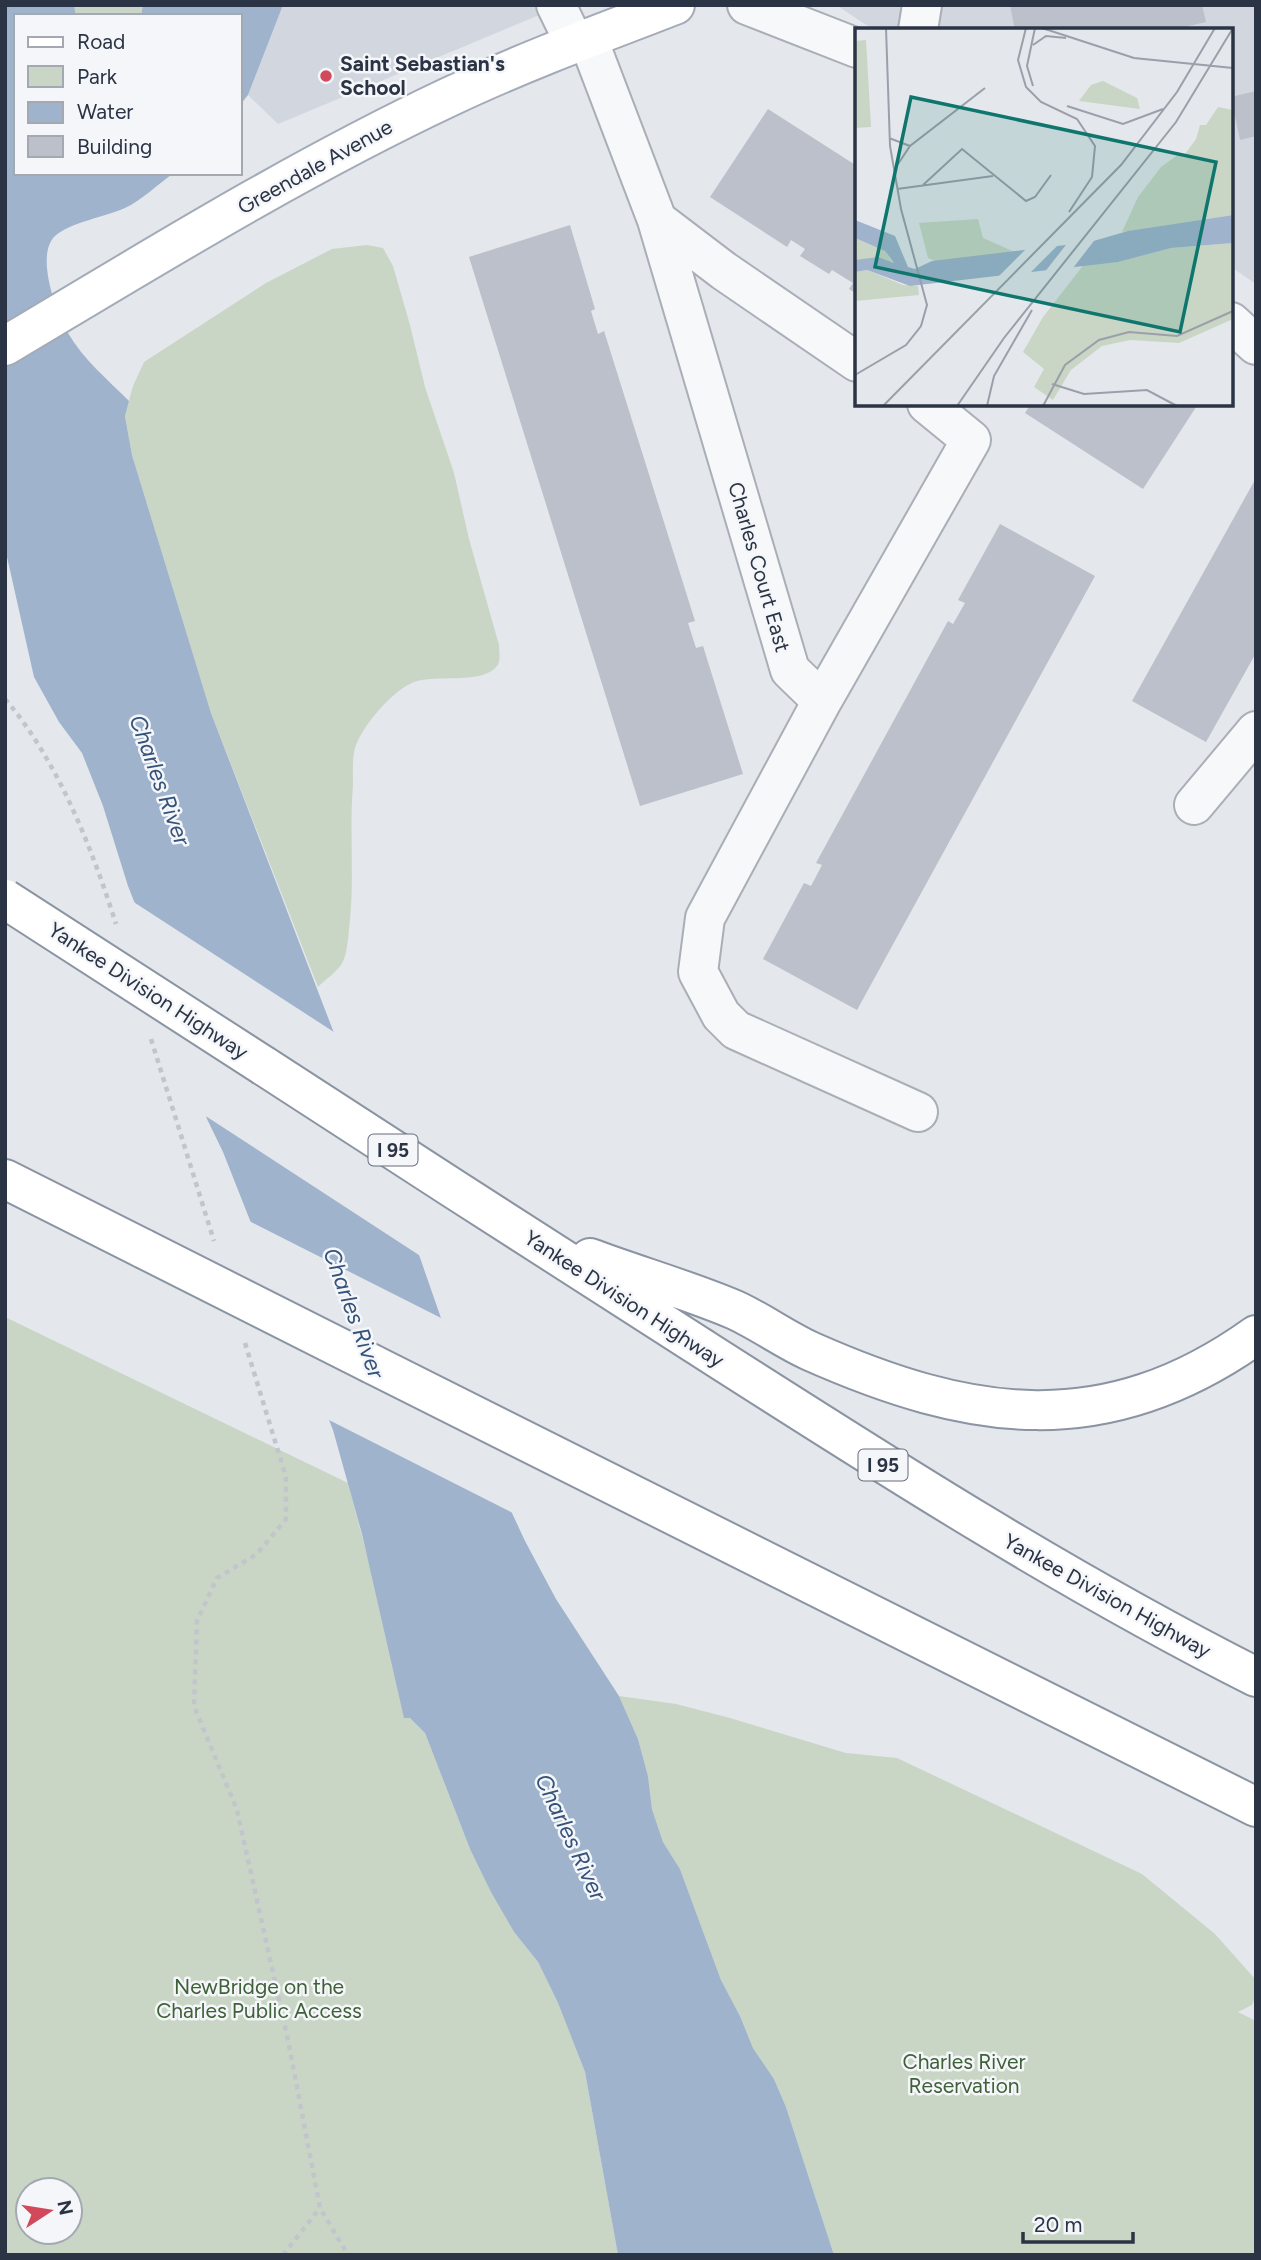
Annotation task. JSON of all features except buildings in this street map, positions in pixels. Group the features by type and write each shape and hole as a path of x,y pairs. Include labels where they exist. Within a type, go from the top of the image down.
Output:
{"main road":[{"name":"Greendale Avenue","path":"7,344 350,147 451,96 675,5"},
{"name":"Yankee Division Highway","path":"5,899 522,1234 979,1524 1096,1592 1256,1676"},
{"path":"5,1179 1256,1807"},
{"path":"5,1198 77,1215"},
{"path":"522,1234 736,1311 808,1350 872,1376 932,1396 996,1408 1027,1411 1083,1409 1139,1397 1167,1387 1214,1364 1256,1335"}],"street":[{"name":"Charles Court East","path":"556,5 581,42 657,220 790,670 822,701"},
{"path":"747,5 855,47"},
{"path":"918,28 922,5"},
{"path":"657,220 724,271 855,361"},
{"path":"1233,324 1256,345"},
{"path":"918,1112 736,1030 721,1015 698,972 705,918 822,701 971,440 929,406"},
{"path":"1194,804 1256,731"}],"path":[{"path":"5,699 26,725 64,794 97,869 116,925"},
{"path":"148,1030 217,1252"},
{"path":"241,1331 286,1476 286,1519 257,1554 217,1578 197,1622 194,1706 237,1811 289,2045 320,2208 348,2255"},
{"path":"284,2255 320,2208"}],"shaded area":[{"name":"Saint Sebastian's School","path":"283,5 563,5 278,124 248,95"},
{"path":"836,5 1256,5 1256,284 1233,268 1233,28 871,28"}],"green space":[{"path":"74,5 143,5 141,14 76,14"},
{"path":"367,245 383,248 393,266 425,387 454,473 469,539 499,645 499,659 497,666 481,675 423,680 406,686 379,710 358,739 353,761 352,893 347,948 341,965 318,987 211,713 132,455 125,415 133,386 144,362 266,283 332,249"},
{"name":"NewBridge on the Charles Public Access","path":"5,1317 348,1483 410,1718 425,1733 470,1849 514,1932 538,1962 558,2003 585,2072 618,2255 5,2255"},
{"name":"Charles River Reservation","path":"619,1696 676,1704 846,1753 897,1758 1142,1874 1215,1934 1256,1980 1256,1995 1252,2005 1238,2012 1256,2021 1256,2255 834,2255 786,2107 774,2079 753,2048 721,1980 680,1869 663,1842 652,1809 648,1776 638,1739"}],"water":[{"name":"Charles River","path":"5,5 74,5 76,14 14,14 14,175 171,175 131,205 69,227 55,236 49,245 47,256 53,298 74,343 129,401 125,416 132,455 211,713 417,1249 499,1485 556,1599 619,1696 638,1739 648,1776 652,1809 663,1842 680,1869 721,1980 753,2048 774,2079 786,2107 834,2255 618,2255 585,2072 558,2003 538,1962 514,1932 470,1849 425,1733 410,1718 404,1718 362,1534 333,1430 223,1152 207,1119 148,937 82,753 59,722 34,677 5,548"},
{"path":"143,5 283,5 248,95 242,102 242,14 141,14"}],"pier":[{"path":"129,899 340,1036 389,1155 425,1259 201,1113 145,938"},
{"path":"245,1219 447,1321 471,1399 502,1483 517,1515 325,1418 301,1359 272,1305"}],"place":[{"name":"Saint Sebastian's School","path":"326,76"}]}
